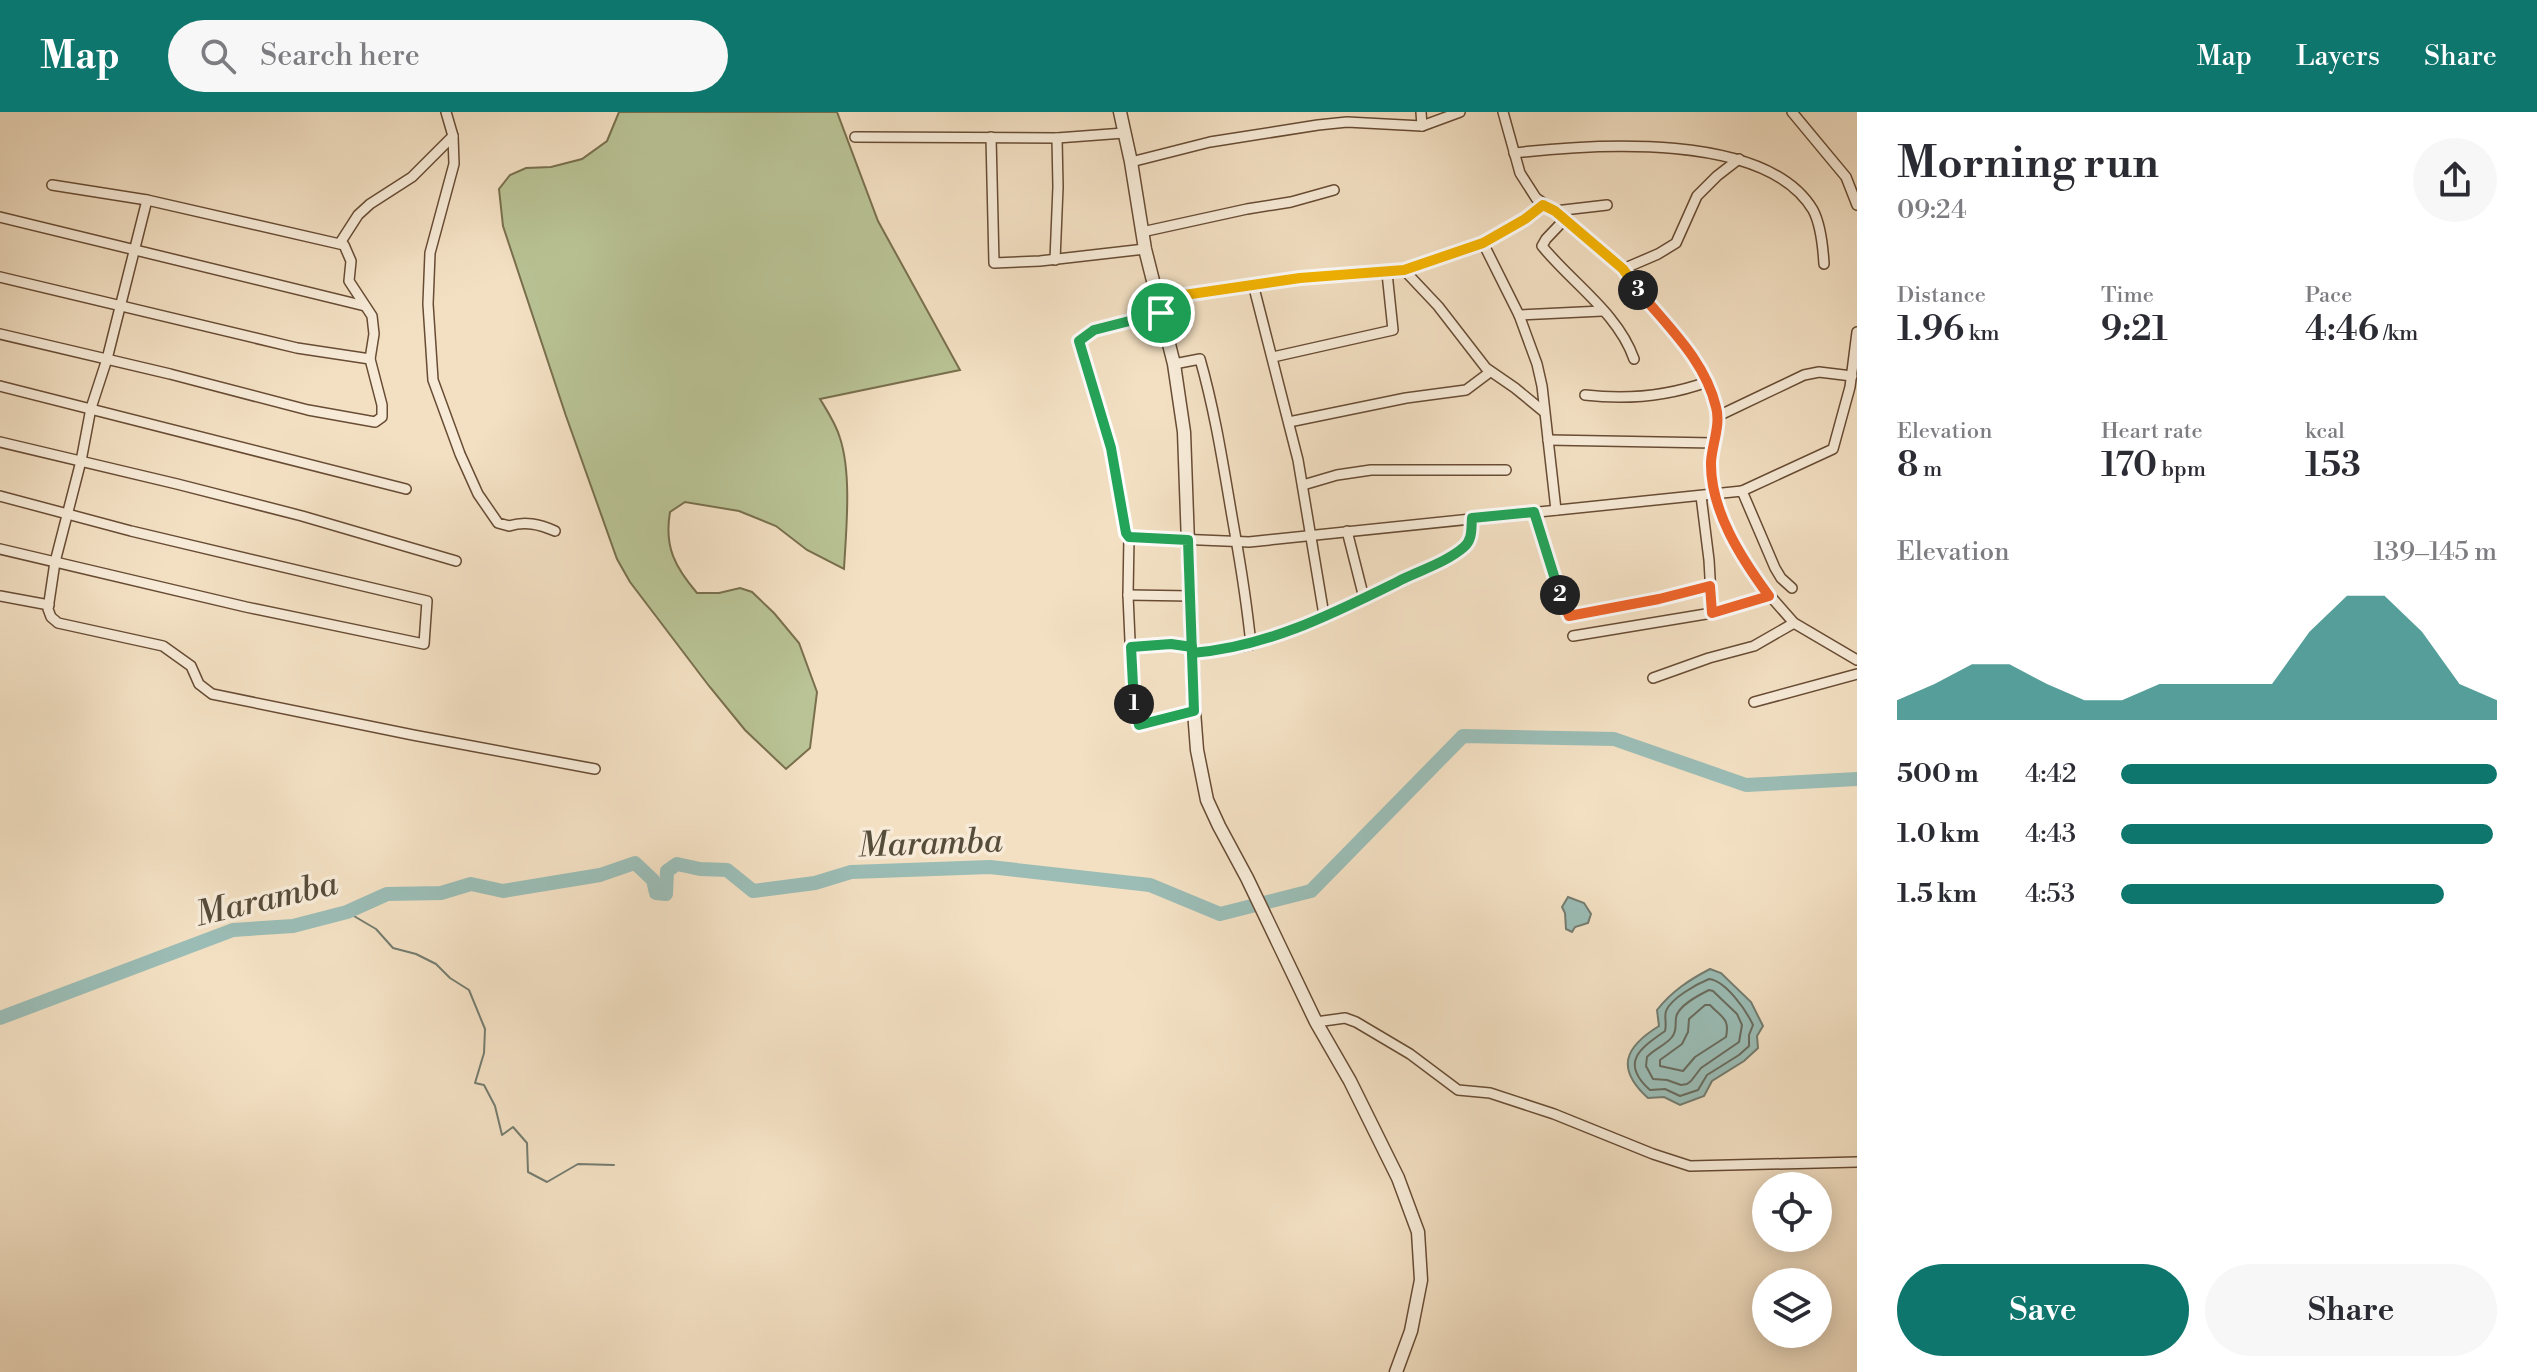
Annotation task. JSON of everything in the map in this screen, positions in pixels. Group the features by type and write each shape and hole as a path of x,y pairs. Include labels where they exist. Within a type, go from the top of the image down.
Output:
{"street":[{"path":"446,112 453,136 454,164 430,253 428,304 433,380 478,494 498,523 509,526 527,523 555,531"},
{"path":"1120,112 1145,249 1174,364 1184,432 1194,711 1197,750 1207,800 1316,1022 1350,1081 1398,1178 1418,1232 1421,1280 1411,1331 1396,1372"},
{"path":"1421,112 1422,126"},
{"path":"1131,162 1210,142 1340,122 1422,126 1460,112"},
{"path":"1503,112 1525,184 1543,205 1555,211 1623,269 1692,355 1707,382 1718,416 1711,460 1715,494 1728,533 1769,596 1794,623 1857,660"},
{"path":"1792,112 1846,177 1857,205"},
{"path":"855,137 1057,138 1124,133"},
{"path":"340,243 358,215 412,177 453,136"},
{"path":"991,137 994,263 1055,260 1145,249"},
{"path":"1055,260 1057,138"},
{"path":"1514,153 1623,145 1739,159 1773,174 1804,198 1818,222 1824,264"},
{"path":"1623,269 1676,243 1697,196 1739,159"},
{"path":"0,334 308,410 375,422 382,417 382,405 370,359 372,316 349,281 351,261 347,249 340,243 147,200 52,185"},
{"path":"1142,232 1291,202 1334,190"},
{"path":"147,200 107,359 91,408 55,562 49,614 58,623 171,650 191,666 199,684 212,694 595,769"},
{"path":"1157,299 1300,278 1404,270 1483,243 1543,205"},
{"path":"1555,211 1607,205"},
{"path":"0,217 365,306"},
{"path":"1565,219 1542,246 1602,311 1628,345 1634,359"},
{"path":"1483,243 1519,315 1540,375 1556,510"},
{"path":"1404,270 1438,306 1470,351 1490,372 1543,411"},
{"path":"1273,357 1393,330 1387,273"},
{"path":"0,277 297,348 370,359"},
{"path":"1253,284 1303,485 1324,615"},
{"path":"1519,315 1602,311"},
{"path":"1161,313 1094,330 1079,341 1111,448 1124,526 1129,537 1128,595 1134,706 1139,725 1194,711"},
{"path":"1129,537 1237,541 1742,491 1833,449 1852,376 1857,332"},
{"path":"1174,364 1200,359 1220,442 1244,582 1251,645"},
{"path":"1289,422 1406,398 1461,391 1490,372"},
{"path":"1718,416 1814,372 1852,376"},
{"path":"1585,395 1658,396 1707,382"},
{"path":"0,386 406,489"},
{"path":"1548,440 1714,443"},
{"path":"0,442 302,516 456,561"},
{"path":"1303,485 1337,475 1371,470 1506,470"},
{"path":"1742,491 1775,568 1792,588"},
{"path":"0,496 427,601 424,644 246,607 0,549"},
{"path":"1701,496 1712,613"},
{"path":"1534,512 1569,616 1710,586"},
{"path":"1131,647 1171,644 1192,650 1251,645 1343,609 1442,560 1465,546 1471,537 1472,518"},
{"path":"1347,531 1364,598"},
{"path":"1128,595 1191,596"},
{"path":"0,596 49,605"},
{"path":"1573,636 1712,613 1769,596"},
{"path":"1653,678 1754,646 1794,623"},
{"path":"1754,702 1857,674"},
{"path":"1316,1022 1345,1018 1356,1022 1410,1054 1458,1090 1479,1091 1554,1114 1690,1166 1857,1162"}],"green space":[{"path":"619,112 837,112 878,221 960,370 820,399 832,418 844,453 847,503 844,569 807,550 776,526 739,511 685,502 670,512 669,536 673,556 697,593 719,593 740,588 752,592 799,643 817,692 810,748 786,769 745,730 709,686 630,582 617,559 503,226 499,189 510,175 526,168 551,167 582,159 607,141"}],"water":[{"path":"1568,897 1584,903 1591,914 1588,923 1575,927 1572,932 1566,929 1562,907"},
{"path":"1710,969 1721,973 1751,1002 1763,1026 1757,1036 1758,1048 1744,1061 1712,1081 1704,1096 1680,1105 1664,1097 1648,1098 1631,1077 1628,1068 1632,1050 1659,1026 1657,1010 1663,1003 1681,986"}],"waterway":[{"name":"Maramba","path":"0,1018 233,930 293,926 347,912 387,894 441,893 471,884 503,891 600,875 635,863 653,880 656,893 666,894 667,871 677,864 727,870 753,891 815,883 851,872 990,867 1150,885 1220,914 1311,891 1463,736 1614,739 1746,785 1857,779"},
{"path":"347,912 376,929 393,948 436,964 469,990 485,1029 484,1053 475,1083 484,1085 495,1106 502,1135 513,1127 527,1143 528,1172 547,1182 578,1164 614,1165"}],"route":[{"path":"1161,313 1094,330 1079,341 1111,448 1126,533 1129,537 1188,540 1191,596 1192,647 1192,653 1194,711 1139,725 1134,706 1131,647 1179,644 1192,647 1192,653 1230,649 1251,645 1291,630 1343,609 1465,546 1471,537 1472,518 1534,512 1569,616 1710,586 1712,613 1769,596 1728,533 1715,494 1711,460 1718,416 1704,375 1692,355 1623,269 1555,211 1543,205 1483,243 1404,270 1300,278 1157,299 1161,313"}]}
